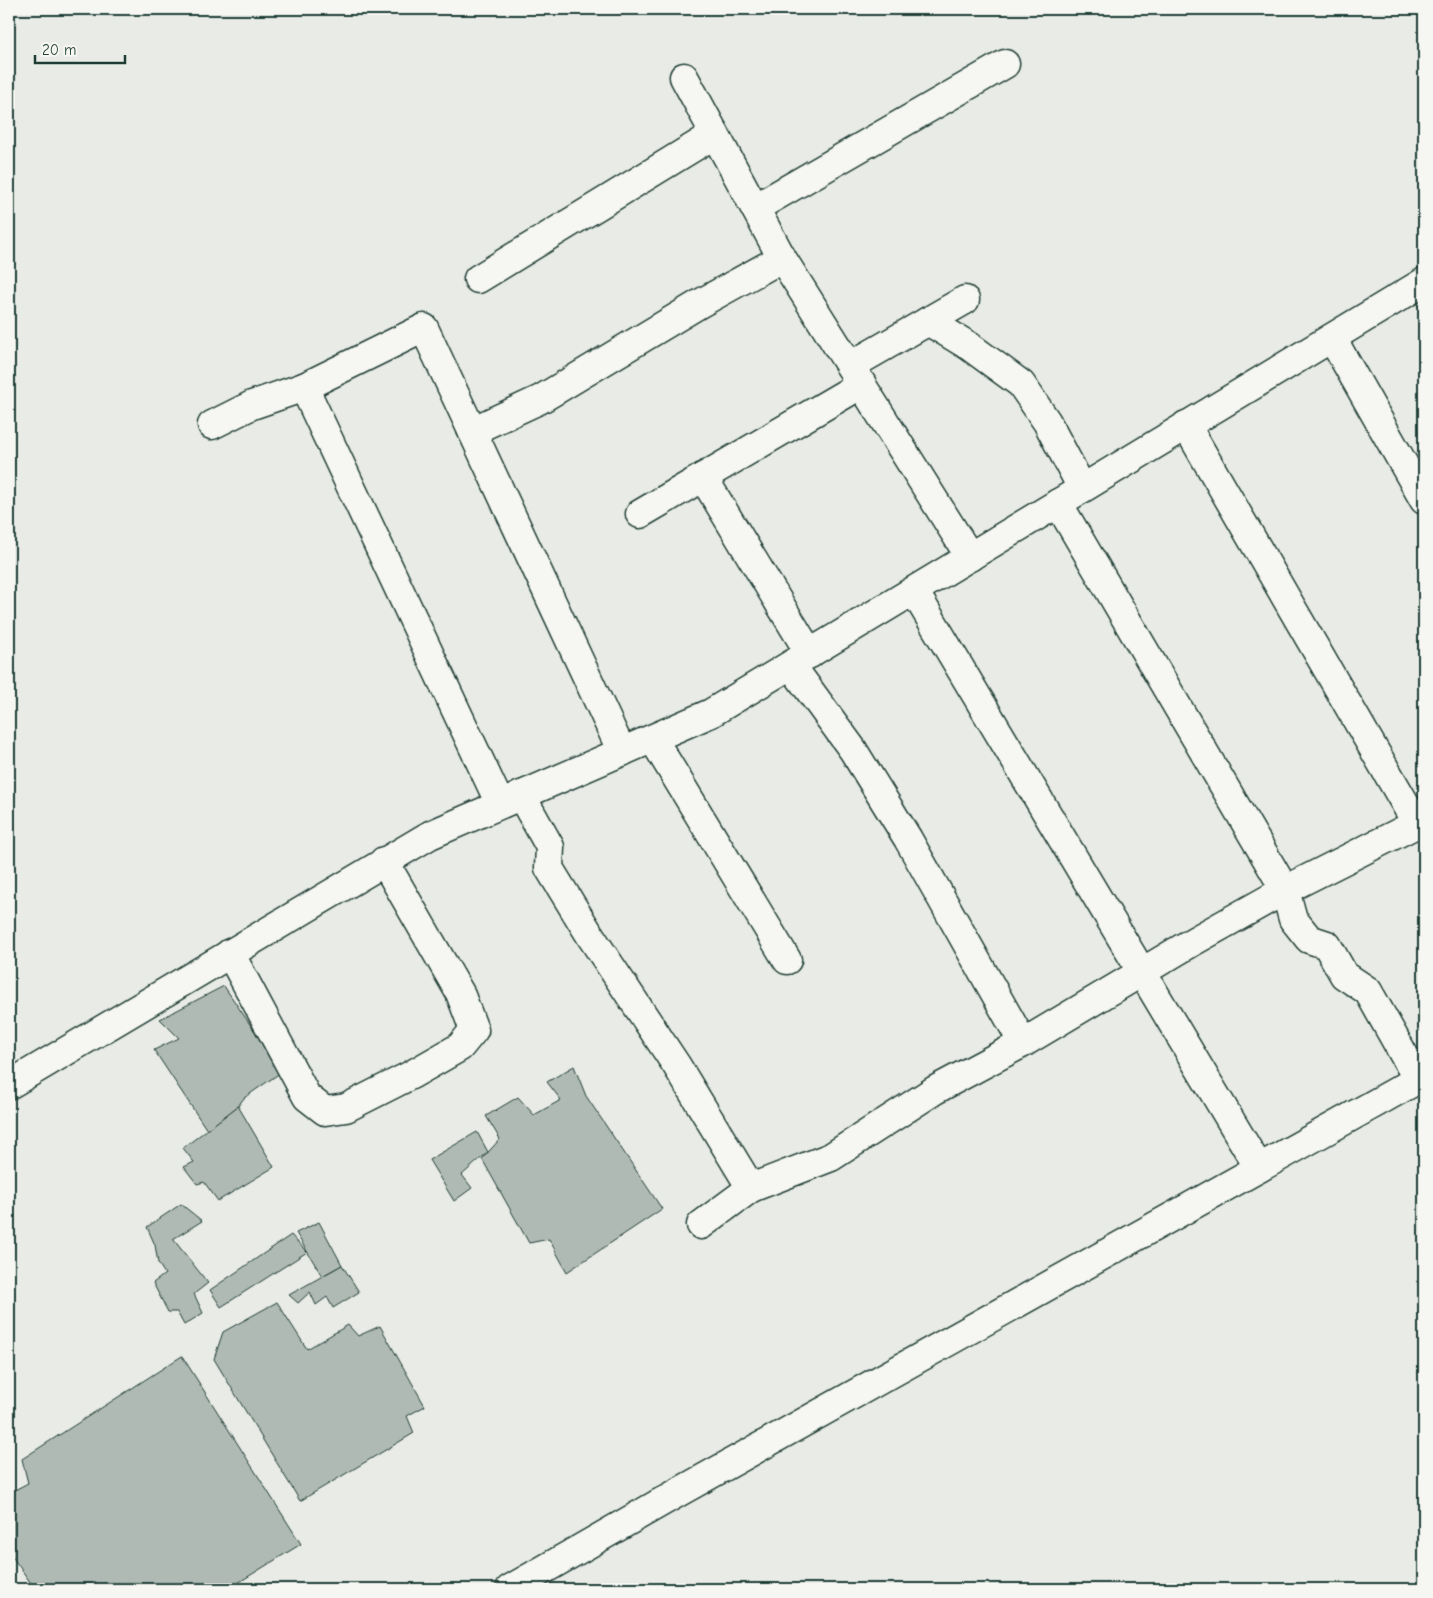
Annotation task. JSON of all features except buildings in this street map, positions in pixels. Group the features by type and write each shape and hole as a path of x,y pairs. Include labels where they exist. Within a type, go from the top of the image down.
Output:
{"street":[{"path":"755,208 1005,64"},
{"path":"684,77 782,258 970,557"},
{"path":"478,279 715,134"},
{"path":"472,431 541,399 699,304 782,258"},
{"path":"9,1085 430,835 711,714 1424,282"},
{"path":"640,514 703,477 856,375 928,322 965,300"},
{"path":"928,322 969,346 1021,384 1048,422 1082,488"},
{"path":"212,425 252,404 304,387 424,328 622,752"},
{"path":"1332,338 1424,500"},
{"path":"304,387 510,800 550,847 549,868 590,935 677,1066 751,1188"},
{"path":"701,1225 751,1188 831,1158 935,1090 1023,1043 1194,941 1285,890 1420,822 1186,425"},
{"path":"703,477 801,659 853,750 908,839 1023,1043"},
{"path":"510,1589 687,1487 1421,1078 1368,991 1344,975 1327,945 1309,939 1293,919 1285,890 1058,503"},
{"path":"914,591 1259,1168"},
{"path":"653,739 787,960"},
{"path":"230,953 307,1097 325,1111 346,1108 411,1075 460,1047 474,1030 460,993 384,861"}]}
